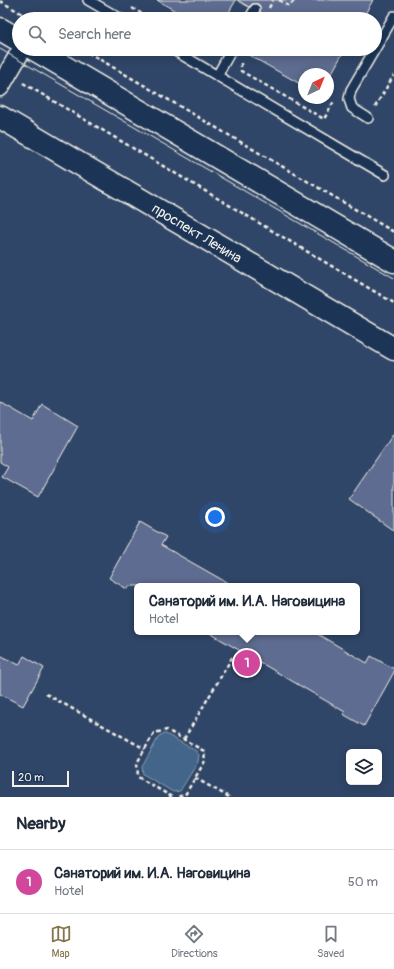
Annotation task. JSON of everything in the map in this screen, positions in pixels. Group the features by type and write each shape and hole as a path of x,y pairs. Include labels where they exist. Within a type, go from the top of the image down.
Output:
{"street":[{"path":"0,29 12,36"},
{"path":"4,80 18,56"},
{"path":"46,56 394,261"},
{"name":"проспект Ленина","path":"0,117 394,349"}],"lane":[{"path":"88,0 109,12"},
{"path":"382,37 394,16"},
{"path":"184,56 385,174"},
{"path":"217,76 228,56"},
{"path":"368,118 352,108 349,100 351,90 371,56"}],"path":[{"path":"279,0 287,5 290,5 295,0"},
{"path":"0,1 19,12"},
{"path":"131,8 138,12"},
{"path":"94,56 394,232"},
{"path":"241,57 240,71 324,119 335,100"},
{"path":"368,118 394,75"},
{"path":"4,80 394,303"},
{"path":"184,739 233,656"},
{"path":"46,694 145,749"},
{"path":"172,797 138,777 137,763 154,733 167,730 204,751 205,762 184,795 176,797"},
{"path":"195,778 229,797"}],"water":[{"path":"166,734 196,751 199,755 198,762 180,791 173,792 143,774 142,767 159,736"}],"building":[{"path":"157,0 236,0 229,12 177,12"},
{"path":"237,0 373,0 366,12 260,12 260,6 258,4 252,4 249,7"},
{"path":"250,56 341,56 334,69 298,68 298,83"},
{"path":"0,402 33,421 42,404 78,426 38,497 2,477 8,467 0,462"},
{"path":"394,433 394,531 349,499"},
{"path":"140,522 166,537 161,545 228,583 134,583 134,586 129,586 127,589 109,578"},
{"path":"213,635 319,635 367,663 371,656 394,669 394,672 364,726 343,714 345,712"},
{"path":"0,655 19,665 24,656 44,668 23,706 0,694"}],"tram line":[{"path":"0,49 12,56"},
{"path":"12,56 394,278"}],"place":[{"name":"Санаторий им. И.А. Наговицина","path":"247,663"}]}
